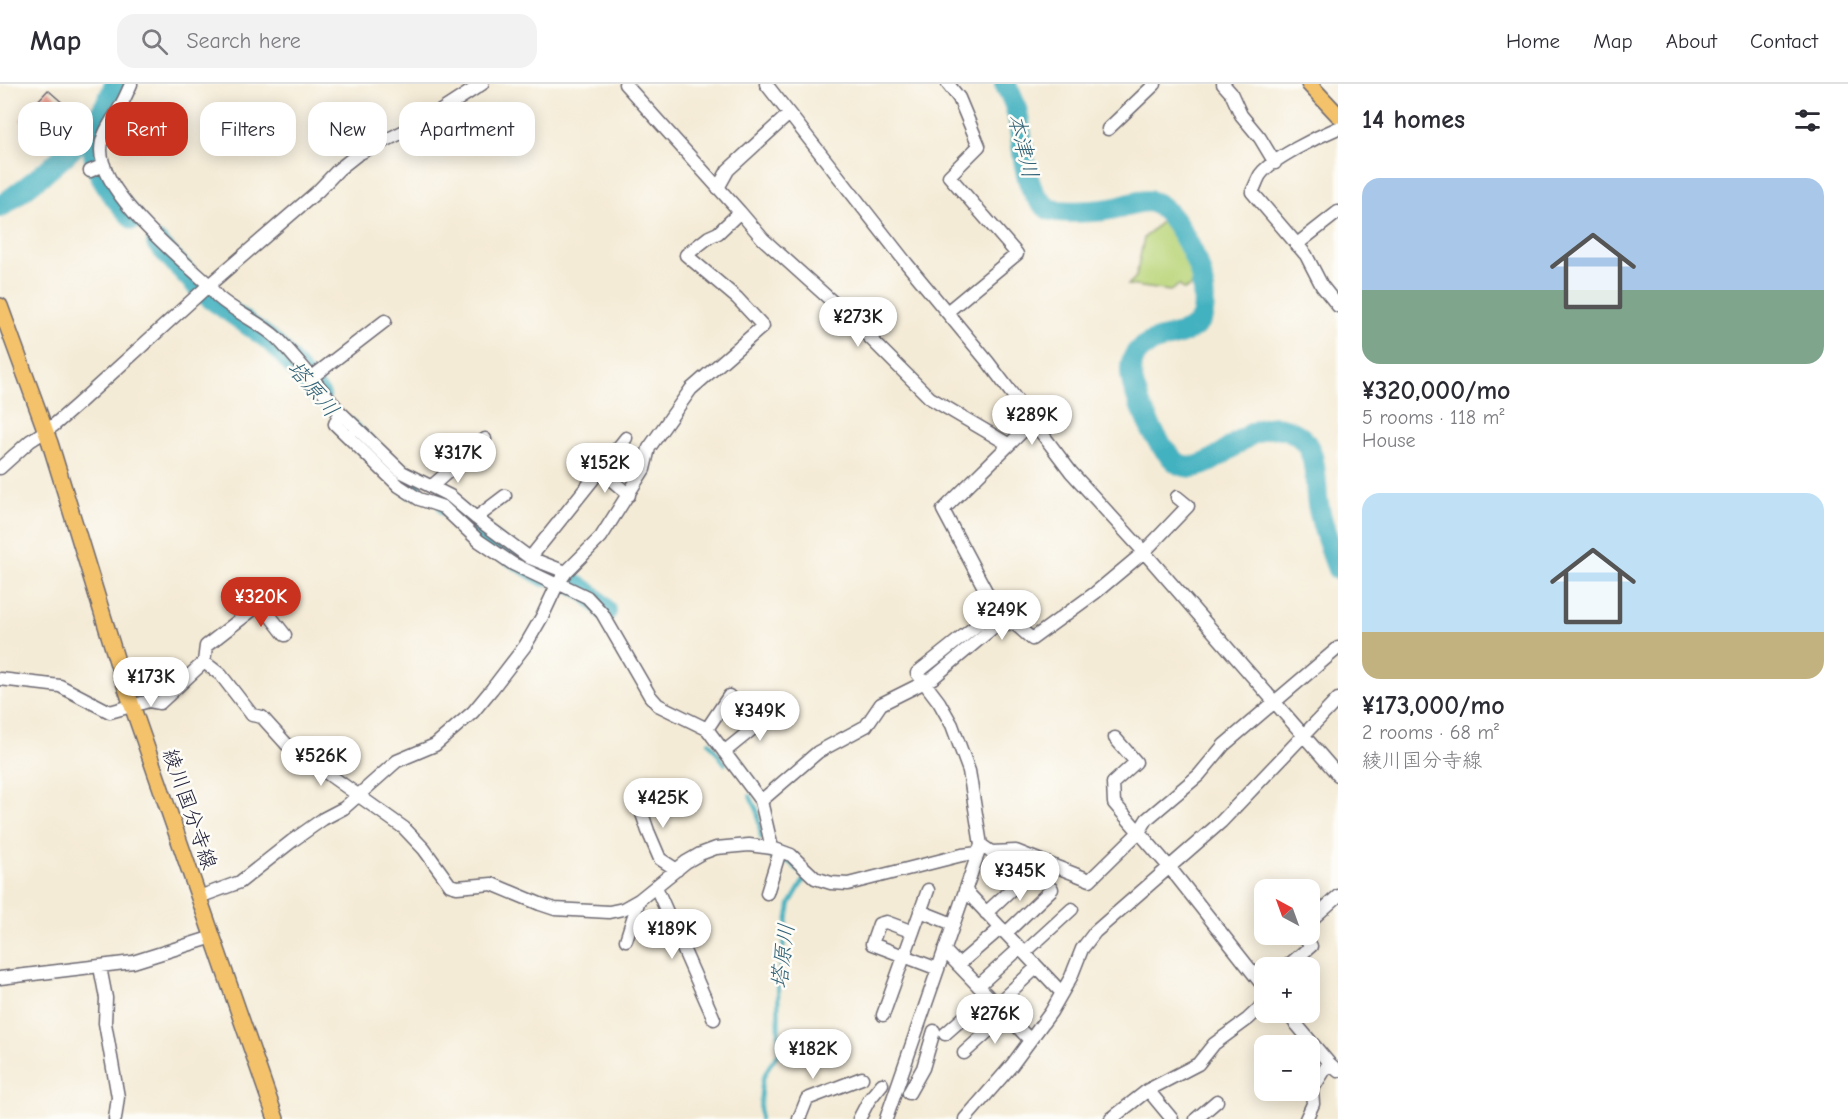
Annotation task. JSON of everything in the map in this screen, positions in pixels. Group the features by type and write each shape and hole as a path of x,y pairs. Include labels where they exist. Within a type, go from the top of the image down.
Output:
{"main road":[{"path":"1316,86 1338,115"},
{"name":"綾川国分寺線","path":"0,306 46,431 120,671 276,1119"}],"street":[{"path":"131,84 107,128 101,148 104,165 118,192 143,222 218,297 277,338 340,412 402,472 450,496 530,558 566,572"},
{"path":"0,468 145,345 208,285 318,191 339,169 358,154 425,122 483,84"},
{"path":"626,84 763,239 844,313 930,398 1008,444"},
{"path":"765,84 988,362 1071,472 1144,552 1338,775"},
{"path":"947,312 1017,254 949,176 979,146 959,98 948,84"},
{"path":"1108,129 1155,84"},
{"path":"1223,84 1231,93 1241,115 1260,138 1275,163"},
{"path":"718,188 728,170 789,114"},
{"path":"1338,128 1311,140 1260,174 1252,192 1306,255 1322,286 1338,306"},
{"path":"90,171 104,165"},
{"path":"199,897 240,882 292,841 323,819 344,808 397,761 435,745 473,712 492,689 525,646 566,572 601,537 629,495 644,469 649,448 691,389 763,326 736,298 686,255 709,237 718,233 740,212"},
{"path":"1296,245 1338,212"},
{"path":"311,378 385,321"},
{"path":"340,412 335,424 399,486 419,499 443,507 479,541 513,564 587,597 602,613 650,696 658,705 707,729 761,801 777,854 767,893"},
{"path":"886,1119 980,849 969,771 947,717 939,702 917,673 996,610 943,510 1032,422"},
{"path":"530,558 626,438"},
{"path":"419,499 427,485 485,439"},
{"path":"600,470 629,495"},
{"path":"476,518 505,496"},
{"path":"761,801 818,752 866,726 881,704 933,678 995,626 1015,624 1032,639 1095,593 1144,552 1188,506 1177,497"},
{"path":"0,679 60,686 110,712 149,701 160,703 204,662 206,646 273,594"},
{"path":"260,603 285,635"},
{"path":"204,662 226,681 252,715 262,717 299,758 306,752 324,771 404,828 424,849 450,885 457,887 492,884 555,909 609,912 623,909 639,900 700,854 717,848 749,844 777,854 791,855 815,878 831,883 848,884 980,849 991,852 1016,851 1090,880 1138,832 1147,819 1198,775 1224,745 1338,648"},
{"path":"707,729 729,696"},
{"path":"964,1119 1006,1072 1051,1012 1071,977 1082,949 1095,932 1221,822 1338,699"},
{"path":"724,752 778,708"},
{"path":"1115,738 1136,762 1113,783 1114,803 1170,868 1254,973"},
{"path":"637,799 660,859 677,870"},
{"path":"986,913 1033,869"},
{"path":"656,887 714,1019"},
{"path":"884,1015 928,890"},
{"path":"965,890 1062,993"},
{"path":"958,965 1052,890"},
{"path":"1320,912 1338,896"},
{"path":"626,940 639,900"},
{"path":"978,986 1072,909"},
{"path":"920,911 953,924"},
{"path":"913,932 886,922 879,924 872,944 938,969"},
{"path":"0,978 133,962 213,937"},
{"path":"1298,957 1310,945"},
{"path":"944,950 1030,1040"},
{"path":"100,967 106,998 105,1023 118,1097 115,1119"},
{"path":"909,1094 939,1033 992,1000 1037,967"},
{"path":"1111,1119 1148,1090 1198,1064 1214,1044 1254,1013"},
{"path":"964,1053 1006,1015"},
{"path":"1296,1023 1334,1067 1312,1090 1313,1104 1306,1119"},
{"path":"799,1119 807,1099 862,1078"},
{"path":"859,1119 882,1084"},
{"path":"1148,1090 1172,1119"},
{"path":"1196,1119 1217,1101"}],"green space":[{"path":"1162,221 1185,254 1194,284 1184,290 1179,285 1170,291 1128,285 1136,277 1144,238"}],"building":[{"path":"48,90 62,102 37,102"}],"waterway":[{"path":"0,207 50,168 82,138 96,121 115,84"},
{"name":"本津川","path":"1005,84 1017,112 1030,183 1045,206 1055,211 1082,211 1110,209 1144,201 1152,202 1168,213 1194,256 1203,285 1204,304 1201,319 1191,329 1148,344 1134,357 1132,364 1132,381 1141,407 1161,445 1179,464 1195,466 1209,462 1250,435 1264,429 1280,428 1296,434 1309,448 1312,456 1320,512 1326,537 1338,569"},
{"name":"塔原川","path":"102,112 94,147 98,170 110,191 134,219"},
{"name":"塔原川","path":"157,243 199,288"},
{"name":"塔原川","path":"209,297 267,338 320,396"},
{"name":"塔原川","path":"345,426 412,488"},
{"name":"塔原川","path":"448,506 497,547 545,576"},
{"name":"塔原川","path":"569,582 589,594 606,611"},
{"name":"塔原川","path":"709,742 725,764"},
{"name":"塔原川","path":"750,796 757,810 761,838"},
{"name":"塔原川","path":"760,1119 764,1076 779,1053 778,980 790,904 805,878 791,863 770,857 767,850"}]}
